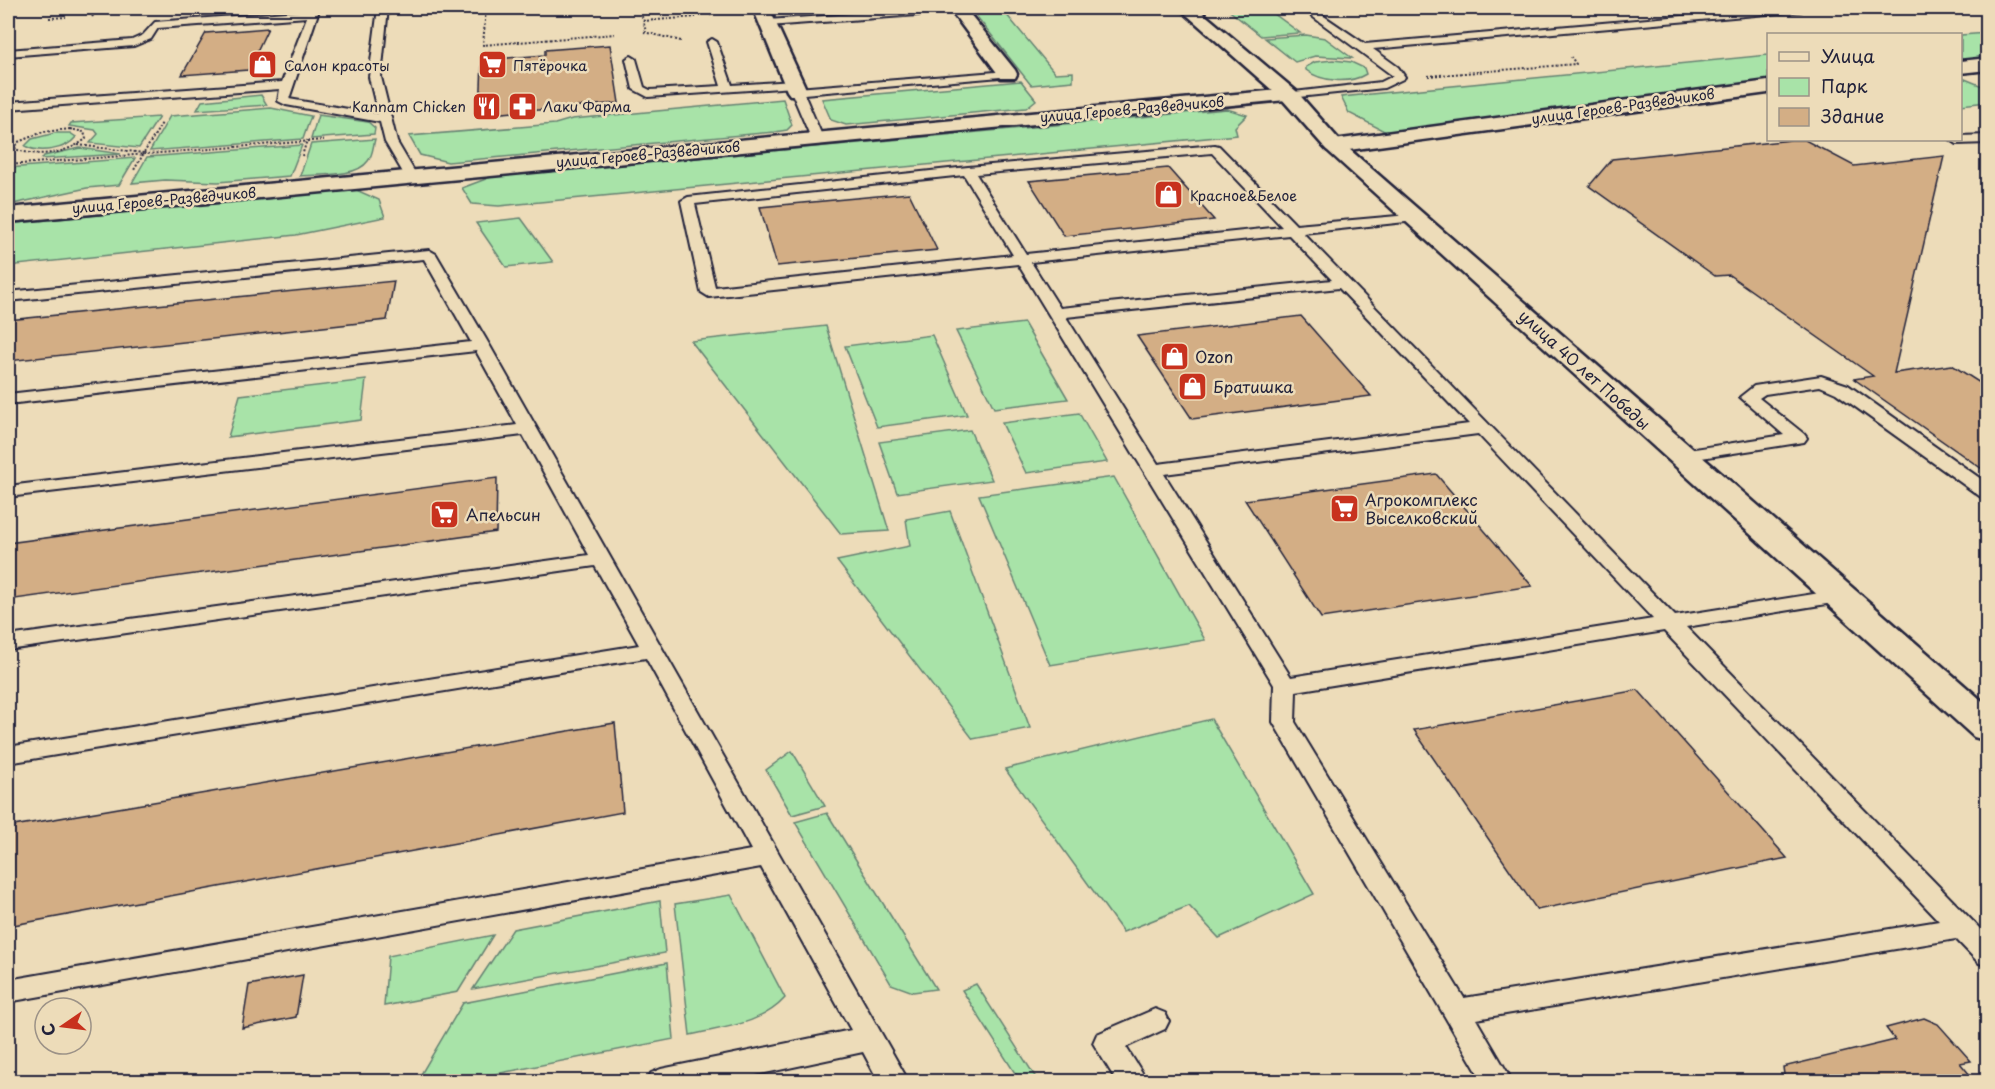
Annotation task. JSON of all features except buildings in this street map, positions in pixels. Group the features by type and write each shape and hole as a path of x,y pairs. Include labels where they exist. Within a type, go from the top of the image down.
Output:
{"street":[{"path":"957,8 1008,74"},
{"name":"улица 40 лет Победы","path":"1187,8 1289,94 1334,146 1988,728"},
{"path":"765,15 796,87"},
{"path":"1962,67 1988,64"},
{"name":"улица Героев-Разведчиков","path":"1334,146 1767,87"},
{"name":"улица Героев-Разведчиков","path":"8,214 1289,94"}],"lane":[{"path":"383,8 375,77 391,142 411,176"},
{"path":"765,15 957,8"},
{"path":"1289,94 1384,85 1399,76 1394,69 1306,8"},
{"path":"1724,8 1736,13"},
{"path":"1363,47 1801,8"},
{"path":"8,53 134,44 147,37 158,20 312,10 283,96 284,101 385,119"},
{"path":"712,42 728,89"},
{"path":"632,58 641,92 658,94 1008,74"},
{"path":"8,106 287,85"},
{"path":"796,87 817,138"},
{"path":"1962,140 1988,139"},
{"path":"1415,217 1294,231 1022,260 709,292 688,201 968,171 1215,149 1294,231 1961,928 1988,955"},
{"path":"968,171 1285,685 1284,722 1499,1082"},
{"path":"8,296 429,254 895,1082"},
{"path":"1056,313 1343,283"},
{"path":"8,399 482,346"},
{"path":"1682,456 1798,438 1748,397 1760,390 1821,381 1842,388 1988,494"},
{"path":"1153,470 1482,428"},
{"path":"8,492 528,429"},
{"path":"8,643 601,559"},
{"path":"1285,685 1839,596"},
{"path":"8,755 652,650"},
{"path":"8,991 769,856"},
{"path":"1455,1011 1961,928"},
{"path":"1134,1082 1107,1043 1155,1021"},
{"path":"661,1082 870,1038"}],"path":[{"path":"486,8 483,45 622,34"},
{"path":"640,8 646,32"},
{"path":"708,8 711,16"},
{"path":"634,33 646,32 681,41"},
{"path":"1399,76 1450,76 1576,64 1569,53"},
{"path":"77,145 87,135 70,129 35,134 15,146 21,152 40,153 77,145 144,154 168,114"},
{"path":"300,160 310,132"},
{"path":"33,163 40,153"}],"green space":[{"path":"970,8 1001,8 1055,73 1073,72 1073,81 1031,85"},
{"path":"1226,8 1266,8 1300,33 1261,36"},
{"path":"1987,33 1987,62 1962,64 1962,35"},
{"path":"1306,35 1325,38 1352,58 1315,56 1295,62 1265,38"},
{"path":"1767,55 1767,82 1386,132 1349,113 1341,97"},
{"path":"1333,60 1351,62 1364,68 1366,74 1352,79 1336,80 1319,77 1306,70 1306,67 1315,62"},
{"path":"1962,78 1987,88 1987,102 1962,105"},
{"path":"1021,81 1036,100 1026,108 846,125 831,120 822,99"},
{"path":"261,95 267,105 197,110 202,101"},
{"path":"783,99 792,125 787,130 775,132 448,162 420,155 409,136 555,124 572,119"},
{"path":"271,108 311,116 303,139 150,151 170,116"},
{"path":"1227,109 1247,115 1235,127 1237,135 499,206 472,204 462,188 491,177"},
{"path":"318,115 368,122 375,128 374,134 311,139"},
{"path":"159,117 139,148 90,143 98,134 95,130 69,126 71,123"},
{"path":"55,133 70,133 76,137 59,148 37,150 25,146 32,139"},
{"path":"375,139 370,159 355,170 337,174 300,176 311,144"},
{"path":"302,145 290,176 218,182 165,180 132,183 147,157"},
{"path":"80,148 121,154 42,159 44,156"},
{"path":"135,158 119,185 87,188 8,205 8,168"},
{"path":"354,189 379,200 385,217 296,235 8,266 8,224"},
{"path":"521,218 553,262 506,267 476,223"},
{"path":"1024,323 1068,399 994,408 956,331"},
{"path":"826,326 889,531 841,534 691,341"},
{"path":"932,335 967,415 877,427 845,346"},
{"path":"366,380 361,420 228,437 240,395"},
{"path":"1079,413 1107,462 1026,473 1002,423"},
{"path":"970,430 992,480 897,493 879,442"},
{"path":"1114,477 1205,640 1050,665 979,495"},
{"path":"950,511 1030,728 973,739 837,561 910,546 906,519"},
{"path":"1211,719 1314,894 1219,938 1189,906 1123,932 1005,769"},
{"path":"792,751 825,806 792,815 766,770"},
{"path":"827,813 936,989 913,992 891,984 795,822"},
{"path":"731,895 785,998 765,1014 741,1024 690,1035 675,904"},
{"path":"660,901 665,953 473,989 513,929"},
{"path":"493,935 458,992 384,1006 388,956"},
{"path":"667,963 674,1039 460,1081 417,1081 463,1003"},
{"path":"976,984 1038,1081 1020,1081 962,990"}],"place":[{"name":"Салон красоты","path":"263,65"},
{"name":"Пятёрочка","path":"492,65"},
{"name":"Kannam Chicken","path":"487,106"},
{"name":"Лаки Фарма","path":"522,106"},
{"name":"Красное&Белое","path":"1169,195"},
{"name":"Ozon","path":"1174,356"},
{"name":"Братишка","path":"1192,386"},
{"name":"Агрокомплекс Выселковский","path":"1344,508"},
{"name":"Апельсин","path":"445,514"}]}
